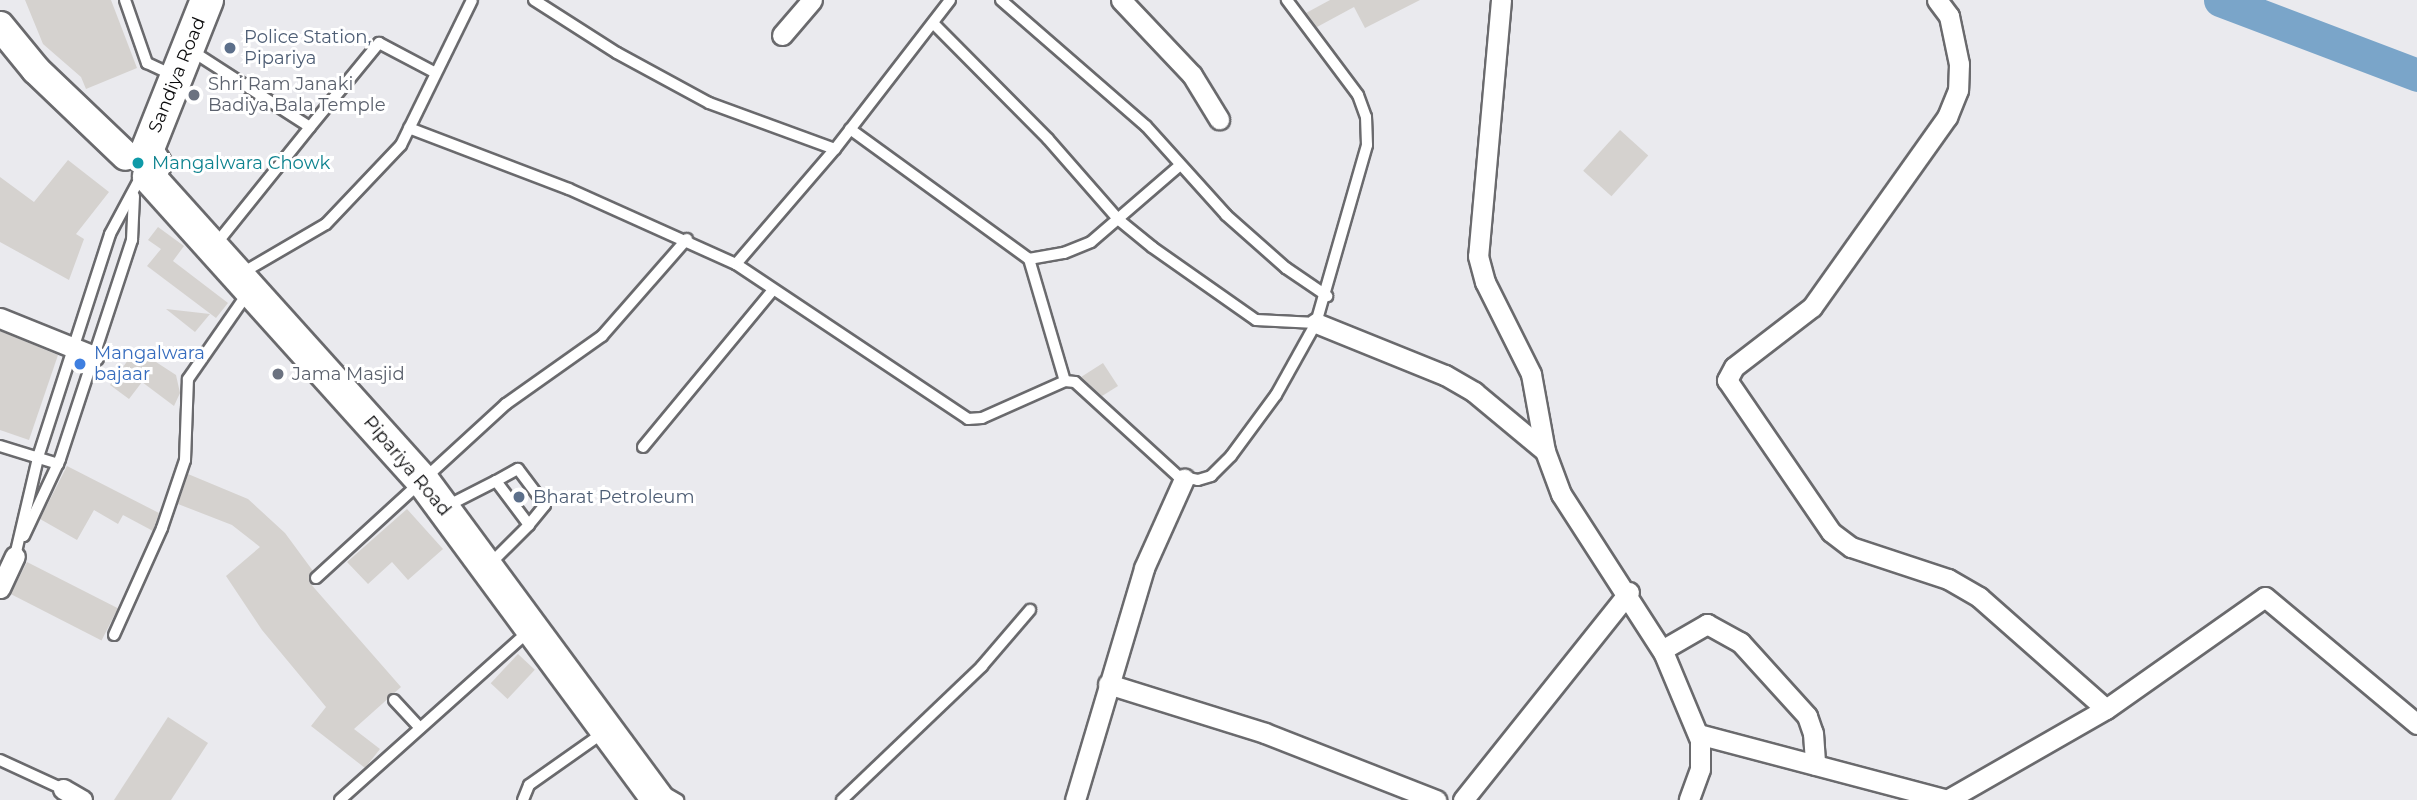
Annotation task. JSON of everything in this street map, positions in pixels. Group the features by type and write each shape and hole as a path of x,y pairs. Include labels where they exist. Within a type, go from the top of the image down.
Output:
{"main road":[{"name":"Sandiya Road","path":"139,171 207,0"},
{"path":"0,13 65,97"},
{"path":"0,26 65,97 139,171"},
{"name":"Pipariya Road","path":"139,171 214,247 423,481 534,627 607,730 647,797"}],"street":[{"path":"782,35 812,0"},
{"path":"1121,0 1192,75 1219,119"},
{"path":"1501,0 1478,256 1485,282 1531,374 1545,451 1561,494 1629,592 1662,650 1698,734 1702,755 1689,800"},
{"path":"1937,0 1950,16 1959,64 1958,90 1947,117 1812,307 1734,367 1727,380 1831,532 1851,547 1948,579 1979,597 2106,709"},
{"path":"0,318 73,350 94,356"},
{"path":"1316,323 1445,375 1474,392 1545,451"},
{"path":"1074,800 1144,568 1184,479"},
{"path":"0,588 15,556"},
{"path":"1463,800 1629,592"},
{"path":"1698,734 1947,800 2106,709 2265,597 2417,723"},
{"path":"1662,650 1712,624 1740,642 1807,716 1813,733 1815,765"},
{"path":"1108,684 1265,733 1436,800"},
{"path":"63,789 82,800"}],"lane":[{"path":"125,0 147,63 183,63 310,127"},
{"path":"114,635 162,528 185,460 188,379 245,281 326,224 366,186 409,128 472,0"},
{"path":"534,0 617,54 709,103 835,149"},
{"path":"736,264 835,149 950,0"},
{"path":"1001,0 1126,108 1179,166 1276,260 1327,296"},
{"path":"409,128 687,239 736,264 968,419 982,418 1065,381 1074,382 1184,479 1198,480 1222,466 1276,395 1316,323 1327,296 1367,145 1366,117 1358,95 1287,0"},
{"path":"933,23 1048,139 1119,220 1238,311 1256,320 1316,323"},
{"path":"214,247 379,43 436,73"},
{"path":"850,129 1029,259 1065,381"},
{"path":"1029,259 1082,246 1119,220 1179,166"},
{"path":"15,556 38,458 110,234 139,171"},
{"path":"15,556 58,464 132,240 139,171"},
{"path":"316,578 506,404 602,336 687,239"},
{"path":"643,447 773,290"},
{"path":"0,446 58,464"},
{"path":"443,508 519,469 545,505 488,567"},
{"path":"496,481 529,525"},
{"path":"842,800 982,666 1030,610"},
{"path":"340,800 534,627"},
{"path":"394,700 420,728"},
{"path":"523,800 529,785 607,730"},
{"path":"0,760 63,789"},
{"path":"647,797 670,791 678,800"}],"building":[{"path":"25,0 111,0 137,68 86,89 81,77 43,44"},
{"path":"1330,0 1420,0 1365,28 1354,7 1317,27 1306,13"},
{"path":"1620,130 1648,155 1611,196 1583,171"},
{"path":"68,160 109,192 76,234 84,239 69,280 0,242 0,177 34,202"},
{"path":"158,227 184,246 173,261 228,303 216,318 147,266 161,249 148,240"},
{"path":"166,309 210,314 195,332"},
{"path":"0,331 58,355 29,440 0,430"},
{"path":"136,349 176,375 180,393 174,406 142,382 129,399 110,385"},
{"path":"1103,363 1118,386 1102,396 1081,377"},
{"path":"67,466 159,513 153,531 123,515 118,524 94,510 77,540 40,519"},
{"path":"188,474 248,499 285,533 313,571 309,582 401,687 354,729 380,749 365,768 311,726 326,707 262,630 226,576 260,547 232,525 178,504"},
{"path":"407,509 443,549 408,580 392,562 368,584 347,562"},
{"path":"27,562 118,608 102,640 11,594"},
{"path":"518,654 535,670 508,699 491,683"},
{"path":"168,717 208,743 171,800 114,800"}],"waterway":[{"path":"2220,0 2417,75"}],"place":[{"name":"Police Station, Pipariya","path":"230,48"},
{"name":"Shri Ram Janaki Badiya Bala Temple","path":"194,95"},
{"name":"Mangalwara Chowk","path":"138,163"},
{"name":"Mangalwara bajaar","path":"80,364"},
{"name":"Jama Masjid","path":"278,374"},
{"name":"Bharat Petroleum","path":"519,497"}]}
